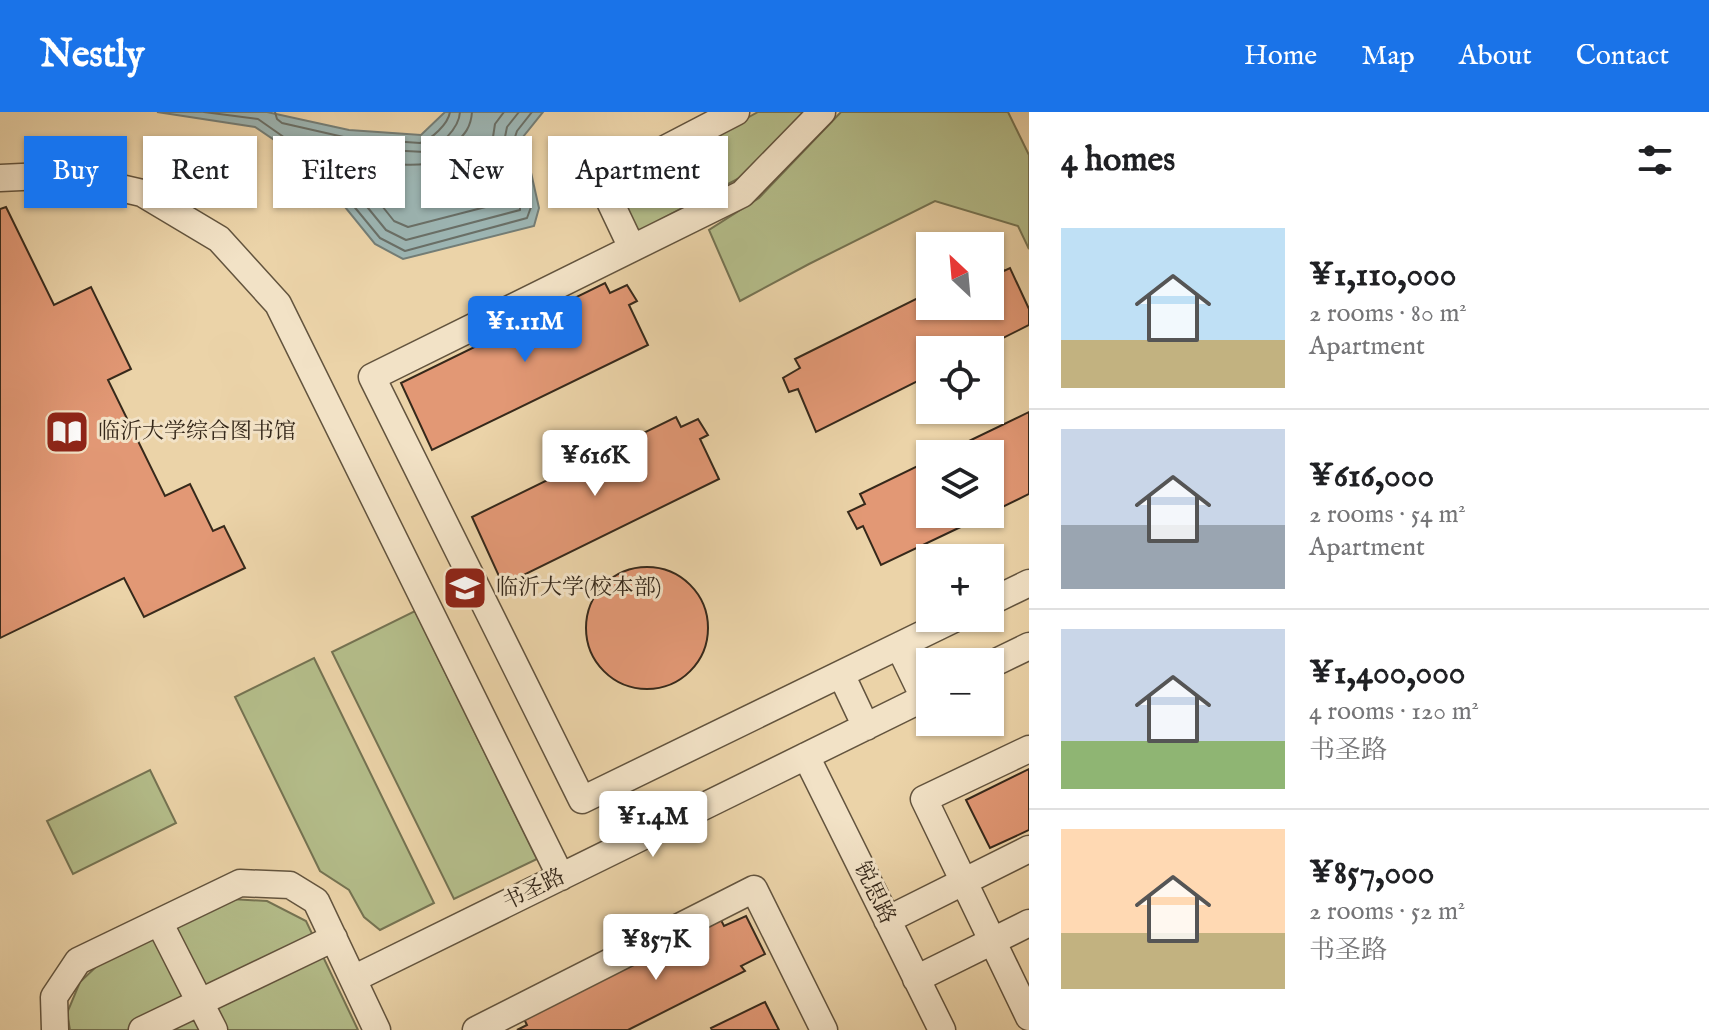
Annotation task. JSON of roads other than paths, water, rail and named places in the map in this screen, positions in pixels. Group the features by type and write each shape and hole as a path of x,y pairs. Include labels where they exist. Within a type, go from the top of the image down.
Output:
{"street":[{"path":"632,248 604,189 607,179 736,112"},
{"path":"822,112 742,194 372,377 582,800 928,632"},
{"path":"0,178 64,175 142,193 219,239 278,304 561,877"},
{"path":"1004,595 1029,583"},
{"path":"899,646 916,676"},
{"path":"1004,658 1029,646"},
{"path":"841,674 866,727"},
{"name":"书圣路","path":"353,979 916,702"},
{"path":"1029,749 924,799 1029,1017"},
{"name":"锐思路","path":"806,756 942,1030"},
{"path":"887,920 1029,849"},
{"path":"55,1030 54,997 78,961 240,883 290,885 316,901 377,1030"},
{"path":"476,1030 754,889 824,1030"},
{"path":"159,922 214,1030"},
{"path":"916,979 1029,923"},
{"path":"142,1030 334,938"}],"water":[{"path":"157,112 267,112 349,130 421,135 445,112 543,112 524,136 421,136 421,208 532,208 532,177 539,208 534,226 403,259 375,244 346,208 405,208 405,136 273,136 273,139 255,127"}],"place":[{"name":"临沂大学综合图书馆","path":"67,432"},
{"name":"临沂大学(校本部)","path":"465,588"}]}
